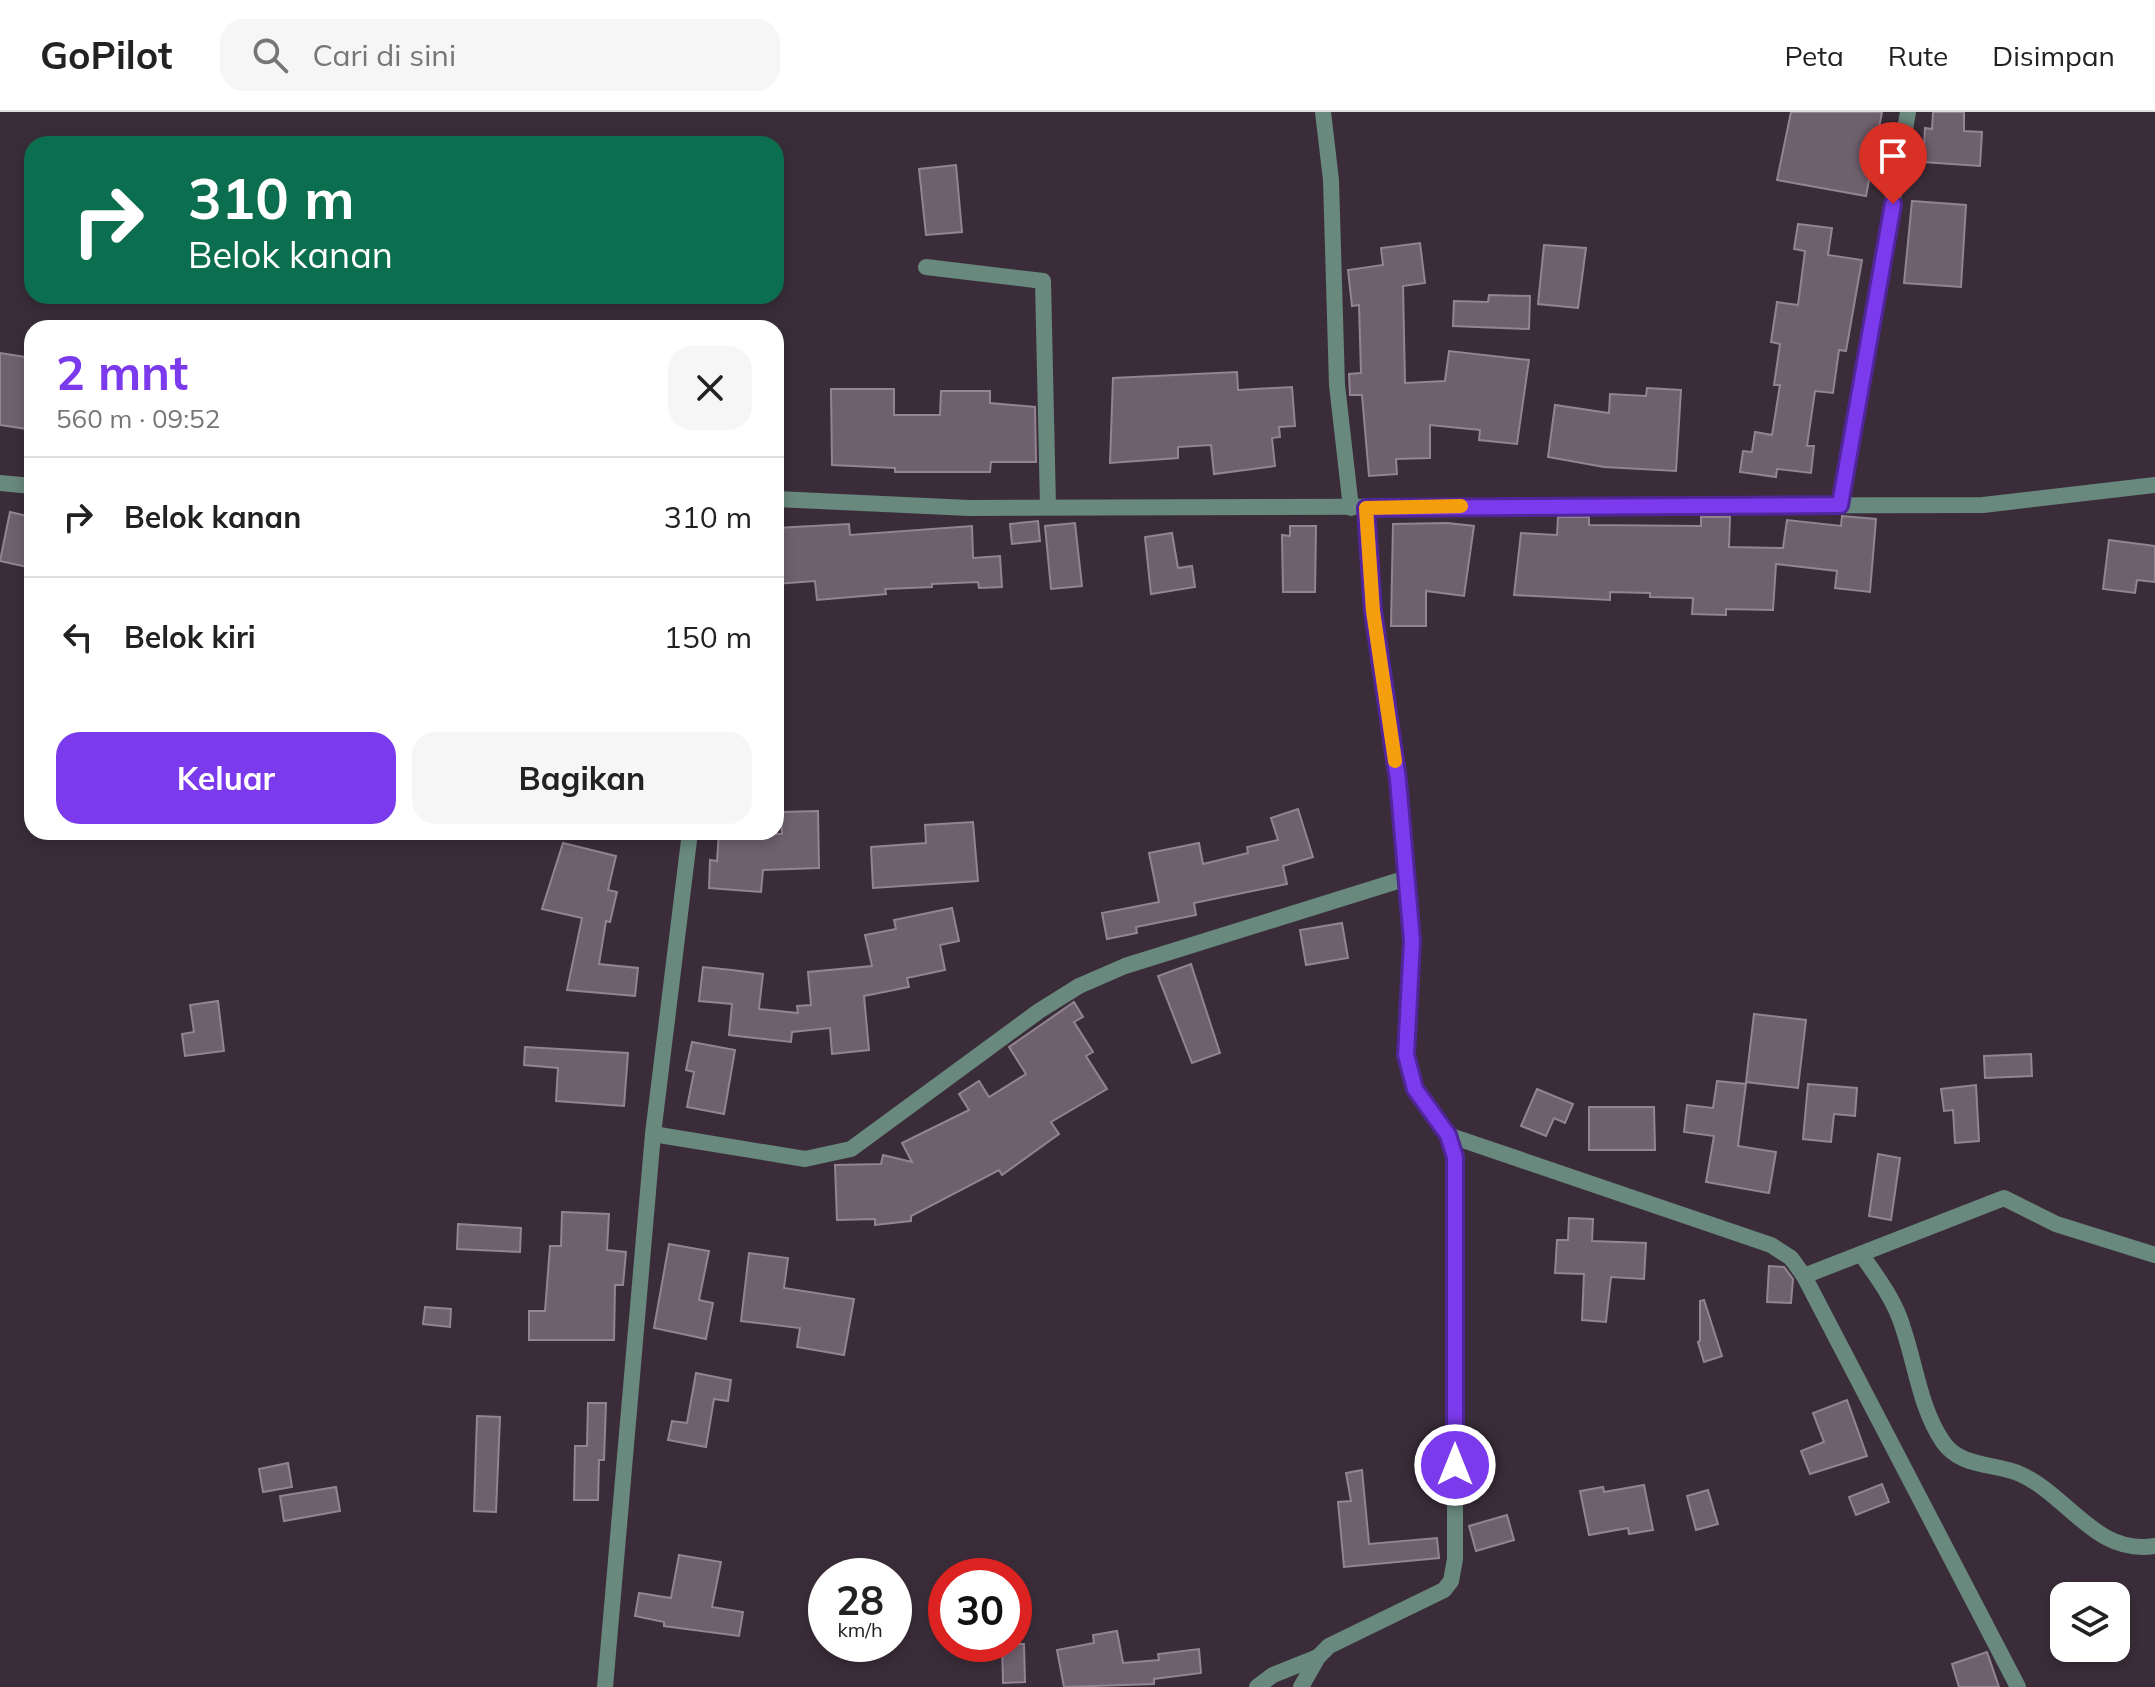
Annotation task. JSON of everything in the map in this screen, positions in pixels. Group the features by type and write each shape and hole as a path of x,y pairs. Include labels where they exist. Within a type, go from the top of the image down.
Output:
{"street":[{"path":"1301,1687 1318,1657 1329,1646 1436,1596 1444,1590 1454,1573 1455,1157 1448,1135 1415,1089 1406,1055 1412,941 1407,878 1398,780 1337,385 1331,180 1323,112"},
{"path":"1840,505 1908,112"},
{"path":"926,267 1043,281 1048,507"},
{"path":"0,483 24,485"},
{"path":"784,499 1048,507 1983,505 2155,485"},
{"path":"605,1687 653,1134 689,840"},
{"path":"653,1134 805,1159 851,1149 1039,1011 1079,986 1125,966 1407,878"},
{"path":"1448,1135 1771,1245 1791,1258 1804,1276 2018,1687"},
{"path":"1804,1276 1971,1209 2008,1199 2056,1224 2155,1255"},
{"path":"1861,1254 1889,1295 1903,1326 1916,1379 1945,1446 1974,1464 2023,1475 2090,1528 2115,1542 2133,1548 2155,1546"},
{"path":"1257,1687 1273,1675 1318,1657"}],"building":[{"path":"1791,112 1882,112 1866,196 1777,180"},
{"path":"1933,112 1964,112 1964,131 1982,132 1980,166 1923,162 1925,128 1932,129"},
{"path":"956,165 962,232 926,235 919,169"},
{"path":"1912,201 1966,205 1961,287 1904,283"},
{"path":"1798,224 1832,228 1828,255 1862,260 1846,351 1839,350 1833,393 1815,391 1807,446 1814,446 1811,473 1777,469 1776,477 1740,472 1743,451 1752,452 1755,432 1772,435 1780,385 1774,385 1780,344 1771,342 1777,302 1798,305 1805,251 1794,249"},
{"path":"1420,243 1425,283 1403,286 1405,383 1445,381 1449,351 1529,360 1517,444 1479,440 1480,430 1430,425 1430,458 1396,459 1397,474 1369,476 1362,395 1350,395 1349,374 1361,373 1359,305 1352,306 1348,270 1383,265 1381,248"},
{"path":"1544,245 1586,248 1578,308 1538,304"},
{"path":"1489,295 1530,296 1529,329 1453,326 1454,301 1488,302"},
{"path":"0,353 24,357 24,429 0,425"},
{"path":"1237,372 1238,390 1292,387 1295,426 1279,427 1280,437 1272,438 1275,466 1214,474 1211,445 1178,447 1178,458 1110,463 1113,378"},
{"path":"1647,388 1681,390 1676,471 1604,467 1548,457 1555,405 1609,413 1610,394 1646,396"},
{"path":"831,389 894,389 894,415 940,415 941,391 990,391 990,403 1035,407 1036,462 991,462 990,472 895,472 895,468 832,465"},
{"path":"10,512 24,515 24,566 0,561"},
{"path":"1842,516 1876,519 1870,592 1835,588 1837,571 1776,564 1773,610 1726,609 1726,615 1692,614 1693,598 1650,597 1650,593 1610,592 1610,600 1514,595 1521,533 1557,535 1558,517 1589,517 1589,525 1701,526 1701,517 1730,517 1729,547 1783,548 1787,520 1841,526"},
{"path":"1038,521 1040,541 1012,544 1010,524"},
{"path":"1075,523 1082,586 1051,589 1045,526"},
{"path":"849,524 850,535 972,526 973,558 1000,556 1002,587 979,588 978,582 932,584 932,587 885,589 886,594 817,600 815,581 784,583 784,528"},
{"path":"1393,524 1474,526 1464,596 1426,591 1426,626 1391,626"},
{"path":"1290,526 1316,526 1315,592 1283,592 1282,535 1290,536"},
{"path":"1172,533 1178,568 1192,566 1195,587 1151,594 1145,537"},
{"path":"2109,540 2155,546 2155,582 2137,580 2135,593 2103,589"},
{"path":"1298,809 1313,857 1283,866 1287,884 1194,903 1196,915 1136,927 1137,933 1107,939 1102,913 1159,902 1149,853 1199,843 1203,864 1248,853 1247,847 1278,840 1271,818"},
{"path":"818,811 819,868 763,870 761,892 709,888 710,860 717,861 718,840 784,840 784,812"},
{"path":"973,822 978,881 873,888 871,847 926,843 925,825"},
{"path":"563,843 616,856 608,890 617,892 610,922 606,921 599,964 638,968 635,996 567,990 582,918 542,909"},
{"path":"952,908 959,941 940,945 945,970 907,978 909,987 864,996 869,1050 832,1054 830,1028 792,1032 791,1042 729,1035 732,1004 699,1001 703,967 732,970 763,974 759,1009 798,1013 797,1006 811,1005 808,972 872,966 865,935 896,929 894,920"},
{"path":"1342,923 1348,958 1306,965 1300,930"},
{"path":"1191,964 1220,1053 1192,1063 1158,976"},
{"path":"218,1001 224,1051 185,1056 182,1034 194,1032 190,1005"},
{"path":"1074,1002 1083,1017 1074,1022 1093,1052 1086,1056 1107,1089 1051,1122 1059,1134 1002,1175 999,1170 911,1216 911,1221 875,1225 875,1219 837,1220 835,1165 881,1164 883,1155 912,1162 902,1143 969,1110 959,1094 979,1081 989,1097 1026,1074 1009,1047"},
{"path":"1754,1014 1806,1020 1798,1088 1746,1082"},
{"path":"692,1042 735,1050 724,1114 687,1107 694,1072 686,1070"},
{"path":"525,1047 628,1053 624,1106 556,1101 558,1068 524,1065"},
{"path":"2031,1054 2032,1076 1985,1078 1984,1056"},
{"path":"1717,1081 1746,1084 1738,1146 1776,1152 1769,1193 1706,1182 1714,1136 1684,1132 1687,1105 1713,1108"},
{"path":"1808,1084 1857,1088 1855,1116 1834,1114 1831,1142 1803,1139"},
{"path":"1976,1085 1979,1141 1955,1143 1953,1110 1944,1111 1941,1089"},
{"path":"1537,1089 1573,1104 1565,1123 1554,1118 1546,1136 1521,1126"},
{"path":"1589,1107 1654,1107 1655,1150 1589,1150"},
{"path":"1878,1154 1900,1158 1891,1220 1869,1216"},
{"path":"562,1212 609,1214 607,1250 626,1252 623,1285 615,1285 614,1340 529,1340 529,1311 545,1311 550,1246 561,1246"},
{"path":"1569,1218 1593,1219 1592,1241 1646,1243 1644,1279 1611,1277 1606,1322 1582,1320 1584,1274 1555,1273 1557,1240 1568,1240"},
{"path":"458,1224 521,1228 520,1252 457,1249"},
{"path":"669,1244 709,1251 699,1300 713,1303 706,1339 654,1328"},
{"path":"749,1253 788,1258 784,1288 854,1299 844,1355 797,1347 800,1328 741,1321"},
{"path":"1769,1266 1784,1267 1793,1279 1791,1303 1767,1302"},
{"path":"1704,1300 1722,1356 1704,1362 1698,1342 1700,1301"},
{"path":"425,1307 451,1309 450,1327 423,1324"},
{"path":"696,1373 731,1380 728,1401 714,1399 706,1447 668,1440 672,1421 687,1423"},
{"path":"1847,1400 1867,1456 1810,1474 1801,1451 1824,1442 1813,1413"},
{"path":"588,1403 606,1403 604,1460 599,1460 598,1500 574,1500 575,1446 587,1446"},
{"path":"477,1416 500,1417 496,1512 474,1511"},
{"path":"288,1463 292,1487 263,1492 259,1469"},
{"path":"1362,1470 1369,1544 1437,1538 1439,1558 1344,1567 1338,1502 1351,1501 1346,1473"},
{"path":"1882,1484 1889,1502 1856,1515 1849,1497"},
{"path":"1644,1485 1653,1530 1629,1534 1628,1528 1589,1535 1580,1491 1603,1487 1604,1492"},
{"path":"336,1487 340,1511 284,1521 280,1496"},
{"path":"1708,1490 1718,1524 1696,1530 1687,1496"},
{"path":"1507,1515 1514,1540 1476,1551 1469,1526"},
{"path":"679,1555 721,1562 712,1607 743,1612 739,1636 664,1626 664,1622 635,1616 639,1593 671,1598"},
{"path":"1117,1631 1123,1663 1159,1660 1158,1654 1199,1649 1201,1673 1154,1679 1154,1684 1064,1687 1057,1650 1094,1643 1093,1635"},
{"path":"1987,1652 1999,1687 1959,1687 1952,1664"},
{"path":"1002,1662 1024,1662 1025,1682 1003,1683"}],"slow traffic":[{"path":"1395,761 1373,611 1366,508 1461,506"}],"route":[{"path":"1455,1465 1455,1157 1448,1135 1415,1089 1406,1055 1412,941 1398,780 1373,611 1366,508 1610,504 1840,505 1893,204"}]}
